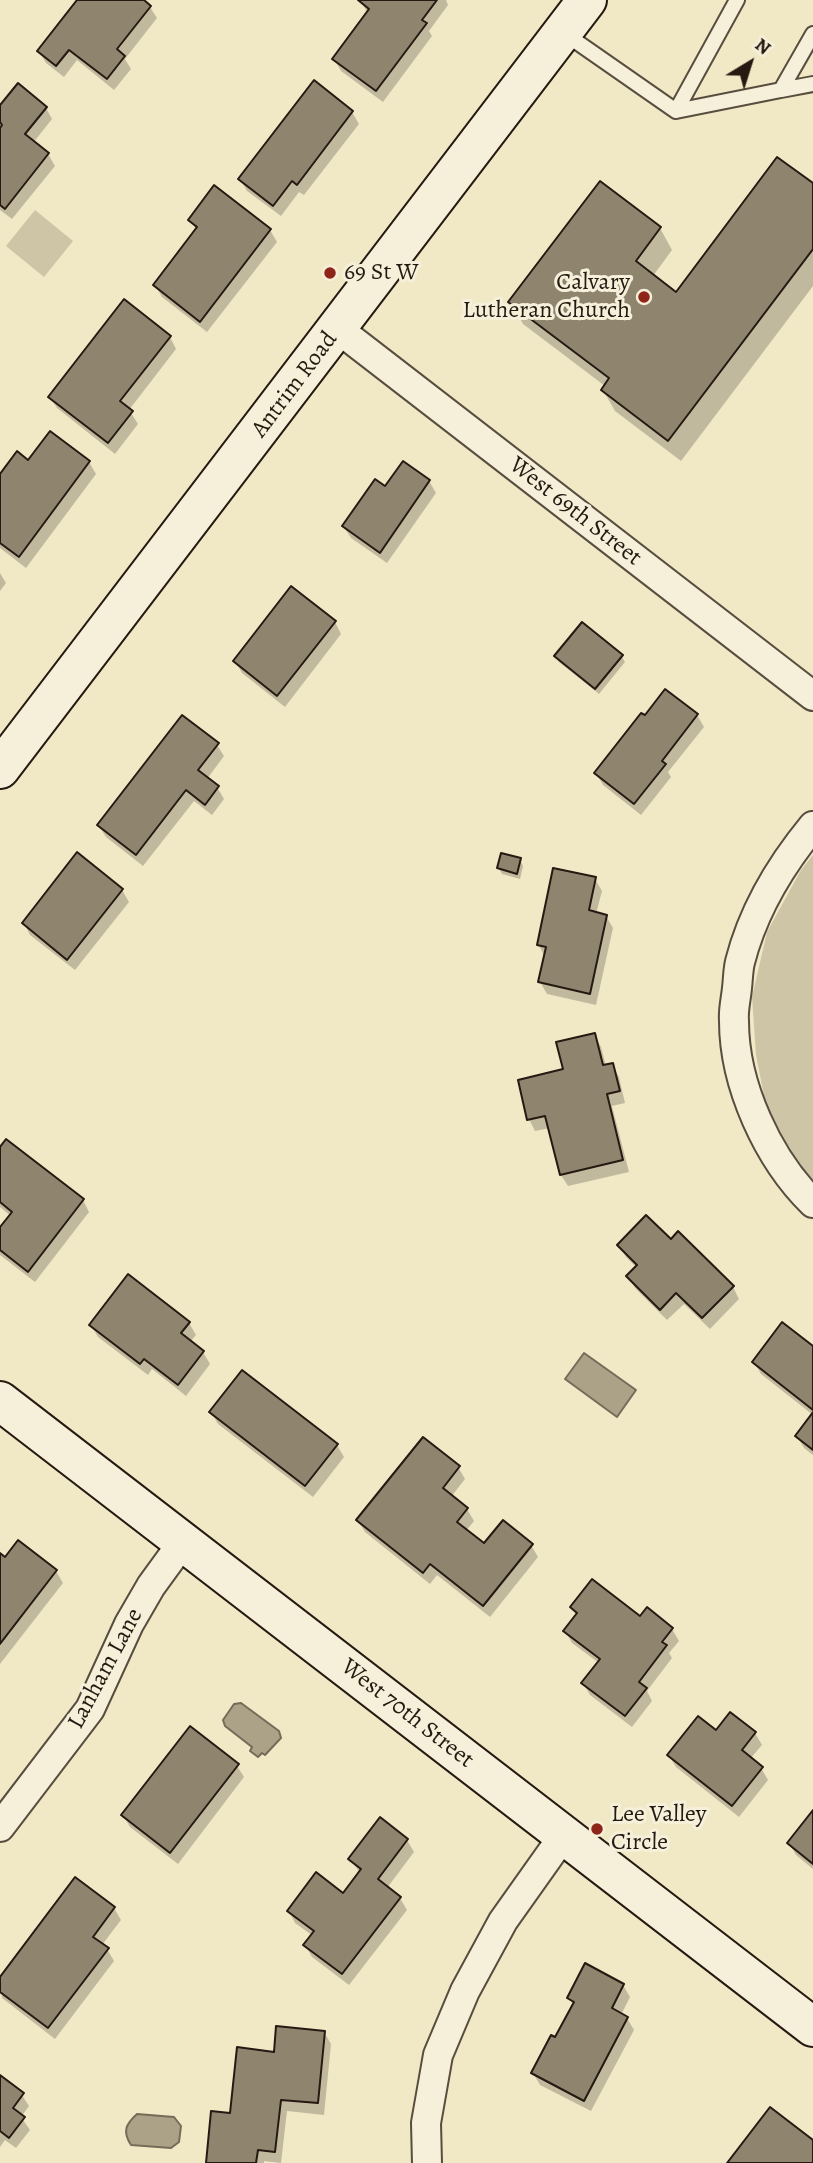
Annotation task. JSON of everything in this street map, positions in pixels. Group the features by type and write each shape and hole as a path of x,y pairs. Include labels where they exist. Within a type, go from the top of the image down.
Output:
{"street":[{"name":"Antrim Road","path":"0,769 587,0"},
{"name":"West 69th Street","path":"338,329 813,696"},
{"path":"813,825 787,857 759,909 739,963 733,1021 742,1081 762,1135 794,1185 813,1203"},
{"name":"West 70th Street","path":"1,1404 813,2027"},
{"name":"Lanham Lane","path":"0,1827 90,1709 129,1624 151,1586 183,1542"},
{"path":"427,2163 426,2123 439,2056 460,2004 503,1921 564,1835"}],"lane":[{"path":"676,111 737,0"},
{"path":"563,32 676,111 813,84"},
{"path":"781,90 813,34"}],"shaded area":[{"path":"35,210 73,241 44,277 6,246"},
{"path":"813,855 813,1180 792,1157 766,1106 756,1055 752,997 767,932 801,870"},
{"path":"584,1353 636,1390 617,1417 565,1379"},
{"path":"241,1703 279,1731 281,1738 265,1755 262,1753 258,1757 250,1751 252,1747 225,1726 223,1720 234,1704"},
{"path":"137,2114 174,2117 181,2126 179,2142 171,2148 131,2145 127,2128"}],"building":[{"path":"77,0 144,0 151,6 117,49 125,56 107,79 69,50 56,66 37,51"},
{"path":"358,0 437,0 422,20 427,23 376,91 332,59 369,9"},
{"path":"314,80 353,111 297,185 292,181 273,206 238,179"},
{"path":"18,83 47,107 25,134 49,153 5,209 0,205 0,105"},
{"name":"Calvary Lutheran Church","path":"777,157 813,183 813,249 668,441 601,390 609,378 508,302 600,181 661,227 636,261 676,292"},
{"path":"214,185 271,229 200,322 153,285 197,227 188,220"},
{"path":"124,299 171,336 120,401 133,411 108,443 48,397"},
{"path":"50,431 90,461 19,557 0,543 0,474 17,451 28,460"},
{"path":"403,461 430,480 380,553 342,526 375,479 385,486"},
{"path":"291,586 336,621 277,696 233,661"},
{"path":"582,622 623,655 595,689 554,656"},
{"path":"665,689 698,714 662,761 666,764 634,804 594,773 641,713 645,715"},
{"path":"182,715 219,743 198,770 219,786 205,805 186,790 136,855 97,825"},
{"path":"77,852 123,889 67,960 22,923"},
{"path":"501,853 521,858 517,874 497,868"},
{"path":"553,868 596,877 589,910 607,915 590,994 538,982 546,947 537,945"},
{"path":"595,1033 603,1065 613,1063 620,1091 607,1094 623,1160 560,1175 545,1116 527,1120 518,1080 563,1069 556,1042"},
{"path":"6,1139 84,1199 28,1272 0,1250 0,1227 12,1212 0,1202 0,1147"},
{"path":"646,1215 671,1239 678,1231 734,1286 702,1318 676,1293 660,1310 626,1276 637,1265 617,1245"},
{"path":"128,1274 190,1322 181,1333 204,1351 178,1385 144,1359 140,1364 89,1325"},
{"path":"782,1322 813,1346 813,1410 752,1362"},
{"path":"242,1370 338,1444 305,1486 209,1412"},
{"path":"813,1412 813,1450 795,1436"},
{"path":"423,1437 460,1466 443,1488 468,1508 457,1522 484,1543 503,1520 533,1544 483,1606 430,1564 423,1573 356,1520"},
{"path":"18,1540 57,1570 0,1644 0,1553 5,1557"},
{"path":"592,1579 640,1616 647,1607 673,1628 662,1642 667,1645 639,1682 647,1688 625,1716 581,1683 600,1659 563,1631 577,1613 570,1607"},
{"path":"730,1712 756,1732 742,1750 763,1767 732,1806 667,1755 698,1716 716,1730"},
{"path":"190,1726 239,1764 170,1853 121,1815"},
{"path":"813,1810 813,1864 787,1843"},
{"path":"380,1817 408,1839 378,1879 401,1897 342,1974 303,1945 314,1931 287,1911 316,1872 343,1893 361,1869 348,1859"},
{"path":"75,1877 115,1907 93,1937 109,1948 48,2028 0,1992 0,1977"},
{"path":"585,1963 624,1984 612,2008 628,2017 584,2101 531,2073 551,2035 555,2037 574,2002 567,1998"},
{"path":"276,2026 325,2031 318,2103 281,2100 275,2152 258,2150 256,2163 206,2163 211,2111 230,2113 237,2047 274,2052"},
{"path":"0,2075 24,2093 13,2108 25,2117 9,2138 0,2131"},
{"path":"770,2107 813,2140 813,2163 727,2163"}],"place":[{"name":"69 St W","path":"330,273"},
{"name":"Calvary Lutheran Church","path":"644,297"},
{"name":"Lee Valley Circle","path":"597,1829"}]}
